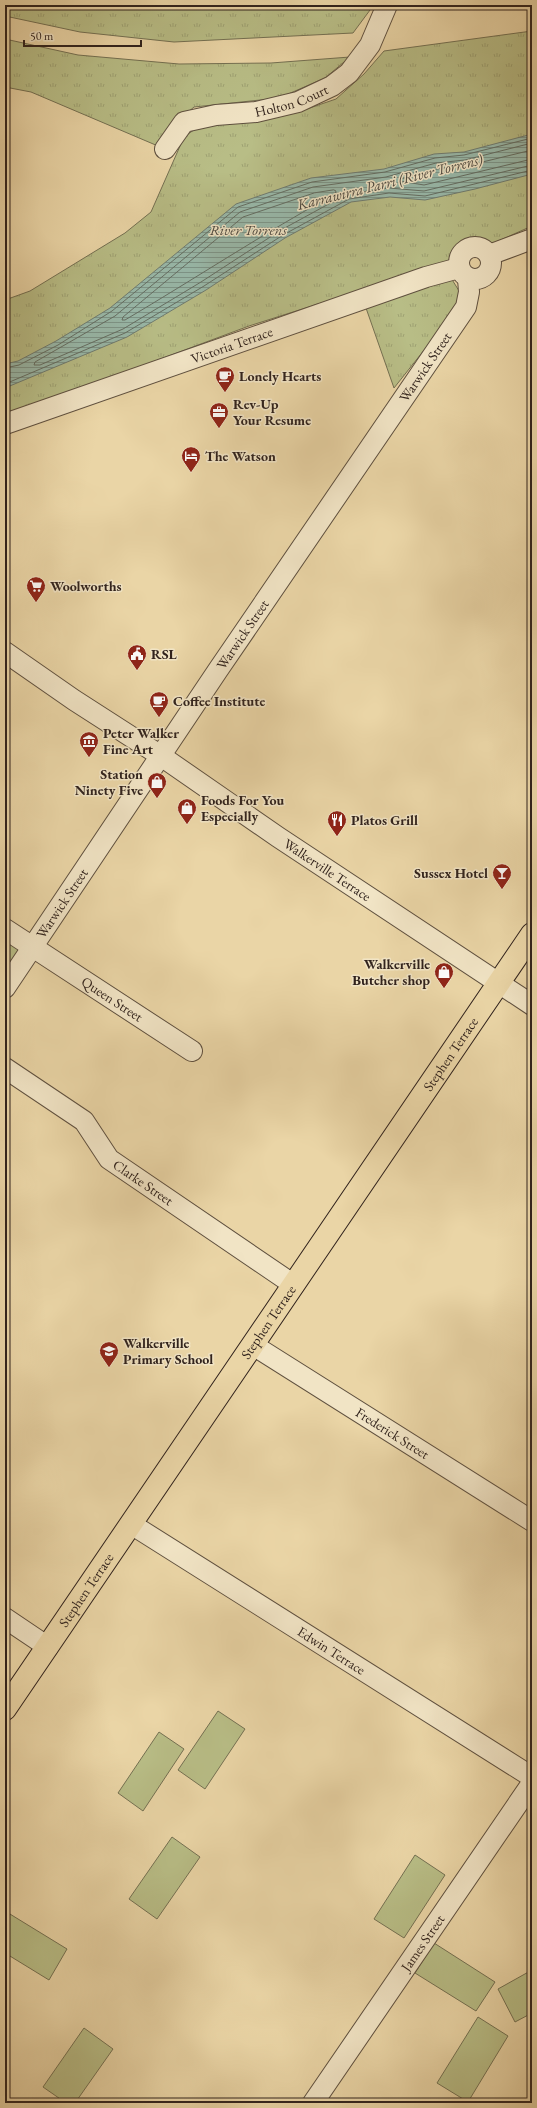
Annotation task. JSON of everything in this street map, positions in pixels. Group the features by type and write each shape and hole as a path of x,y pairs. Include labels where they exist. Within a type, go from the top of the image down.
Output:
{"main road":[{"name":"Stephen Terrace","path":"5,1709 532,934"}],"street":[{"name":"Holton Court","path":"165,149 184,122 216,115 256,112 298,102 332,86 349,73 370,45 387,5"},
{"path":"464,273 460,256 468,248 479,248 489,255 532,239"},
{"name":"Victoria Terrace","path":"5,424 418,280 464,273"},
{"name":"Warwick Street","path":"5,988 31,947 466,307 469,292 464,273"},
{"name":"Walkerville Terrace","path":"5,652 74,700 161,756 254,821 532,1005"},
{"name":"Queen Street","path":"5,929 192,1051"},
{"name":"Clarke Street","path":"5,1068 84,1121 109,1159 294,1285"},
{"name":"Frederick Street","path":"253,1345 532,1521"},
{"name":"Edwin Terrace","path":"131,1524 532,1777"},
{"path":"5,1618 48,1647"},
{"name":"James Street","path":"313,2103 532,1783"}],"green space":[{"path":"5,5 373,6 353,33 174,42 80,32 5,16"},
{"path":"532,31 532,226 487,246 463,246 457,251 450,262 249,326 5,417 5,300 30,291 125,233 151,212 184,137 198,127 298,112 336,99 364,74 384,51"},
{"path":"5,39 78,55 179,64 271,63 350,57 325,78 279,98 194,107 175,123 165,149 31,92 5,87"},
{"path":"440,277 451,278 461,294 448,320 394,388 366,308"},
{"path":"5,935 22,947 5,971"},
{"path":"218,1711 245,1729 205,1789 178,1770"},
{"path":"159,1732 184,1749 143,1811 118,1793"},
{"path":"172,1837 200,1857 157,1919 129,1899"},
{"path":"415,1855 445,1875 404,1938 374,1919"},
{"path":"5,1911 67,1949 49,1980 5,1953"},
{"path":"434,1943 495,1982 476,2011 415,1973"},
{"path":"532,1970 532,2013 515,2022 498,1989"},
{"path":"478,2017 508,2036 468,2102 437,2083"},
{"path":"84,2028 113,2049 75,2103 66,2103 43,2087"}],"water":[{"name":"River Torrens","path":"532,134 532,174 425,200 390,197 351,202 285,238 206,290 127,337 5,388 5,364 18,361 56,341 110,308 236,204 311,178 384,169 434,154 464,152"}],"place":[{"name":"Lonely Hearts","path":"225,393"},
{"name":"Rev-Up Your Resume","path":"219,429"},
{"name":"The Watson","path":"191,473"},
{"name":"Woolworths","path":"36,603"},
{"name":"RSL","path":"137,671"},
{"name":"Coffee Institute","path":"159,718"},
{"name":"Peter Walker Fine Art","path":"89,758"},
{"name":"Station Ninety Five","path":"157,799"},
{"name":"Foods For You Especially","path":"187,825"},
{"name":"Platos Grill","path":"337,837"},
{"name":"Sussex Hotel","path":"502,890"},
{"name":"Walkerville Butcher shop","path":"444,989"},
{"name":"Walkerville Primary School","path":"109,1368"}],"water label":[{"name":"Karrawirra Parri (River Torrens)","path":"390,182"}]}
